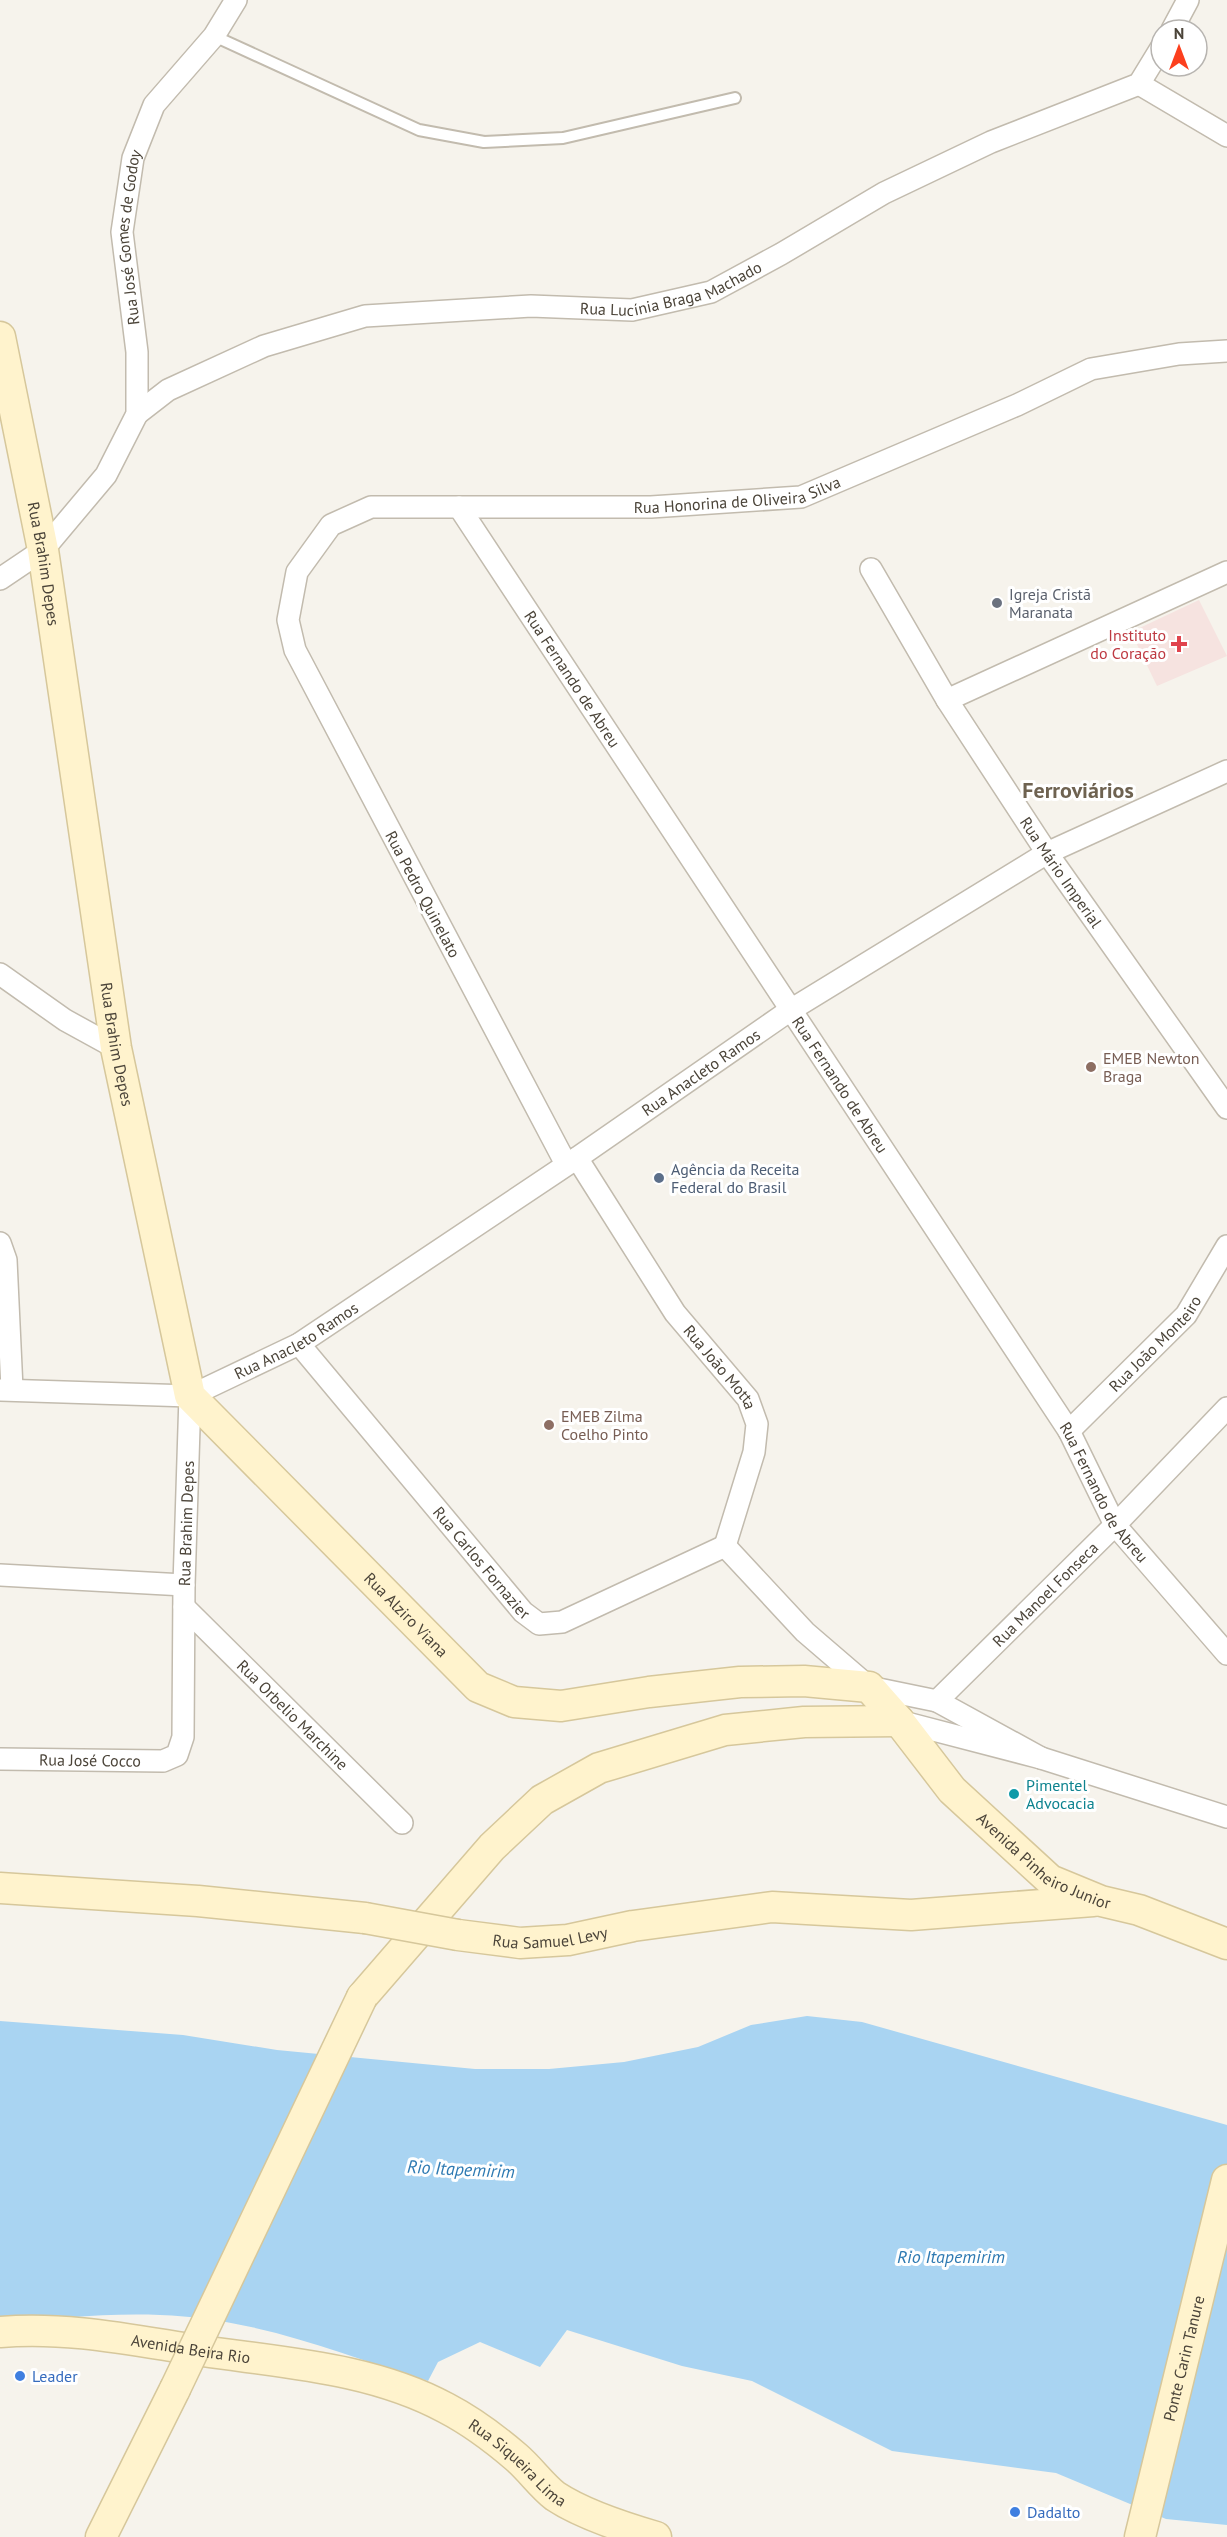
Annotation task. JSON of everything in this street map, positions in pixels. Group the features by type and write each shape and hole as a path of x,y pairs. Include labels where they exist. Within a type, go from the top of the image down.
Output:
{"main road":[{"name":"Rua Brahim Depes","path":"0,337 43,550 116,1048 190,1396"},
{"name":"Rua Alziro Viana","path":"190,1396 478,1687 514,1702 561,1706 649,1692 740,1682 804,1681 869,1687"},
{"name":"Avenida Pinheiro Junior","path":"869,1687 899,1721 952,1790 1050,1880 1101,1901 1139,1910 1227,1944"},
{"path":"101,2537 175,2389 362,1997 492,1846 542,1800 599,1768 725,1730 804,1722 899,1721"},
{"name":"Rua Samuel Levy","path":"0,1888 198,1901 365,1918 458,1935 520,1943 568,1940 633,1926 772,1907 911,1915 1101,1901"},
{"name":"Ponte Carin Tanure","path":"1140,2537 1227,2180"},
{"name":"Avenida Beira Rio","path":"0,2332 27,2330 75,2332 382,2380"},
{"name":"Rua Siqueira Lima","path":"382,2380 445,2407 477,2427 516,2457 555,2495 578,2508 656,2537"}],"street":[{"name":"Rua José Gomes de Godoy","path":"0,579 43,550 106,475 137,414 137,352 122,232 133,159 154,105 214,36 236,0"},
{"path":"1178,18 1188,0"},
{"path":"1149,68 1139,84 1227,136"},
{"name":"Rua Lucínia Braga Machado","path":"137,414 168,390 264,346 364,316 531,306 632,310 711,292 884,193 991,142 1139,84"},
{"name":"Rua Honorina de Oliveira Silva","path":"288,620 297,572 331,525 371,507 651,507 801,497 1017,405 1091,369 1179,354 1227,351"},
{"name":"Rua Fernando de Abreu","path":"459,507 789,1011 1069,1431 1115,1524 1227,1652"},
{"name":"Rua Mário Imperial","path":"871,569 947,700 1047,853 1227,1108"},
{"path":"947,700 1227,572"},
{"name":"Rua Pedro Quinelato","path":"288,620 295,650 572,1161"},
{"name":"Rua Anacleto Ramos","path":"190,1396 299,1344 572,1161 789,1011 1047,853 1227,771"},
{"path":"0,974 65,1020 116,1048"},
{"name":"Rua João Motta","path":"572,1161 675,1313 748,1399 757,1424 754,1452 725,1546"},
{"name":"Rua João Monteiro","path":"1069,1431 1186,1315 1221,1260 1227,1246"},
{"path":"2,1254 6,1390 190,1396"},
{"name":"Rua Carlos Fornazier","path":"299,1344 523,1612 539,1624 562,1622 725,1546"},
{"name":"Rua Brahim Depes","path":"177,1755 183,1737 184,1585 190,1396"},
{"name":"Rua Manoel Fonseca","path":"937,1701 1115,1524 1227,1408"},
{"path":"725,1546 805,1632 869,1687 937,1701 1041,1758"},
{"path":"0,1575 184,1585"},
{"name":"Rua Orbelio Marchine","path":"184,1607 402,1823"},
{"path":"899,1721 1041,1758 1227,1817"},
{"name":"Rua José Cocco","path":"0,1759 163,1761 177,1755"}],"lane":[{"path":"214,36 419,130 484,142 563,138 735,98"}],"shaded area":[{"name":"Instituto do Coração","path":"1199,600 1227,656 1157,686 1131,632"}],"water":[{"name":"Rio Itapemirim","path":"807,2016 862,2022 1227,2125 1227,2525 1166,2519 1056,2473 892,2451 752,2381 682,2366 567,2330 540,2367 480,2342 438,2362 428,2381 281,2334 202,2318 116,2315 0,2324 0,2021 183,2035 277,2050 475,2069 549,2069 624,2062 698,2047 751,2025"}],"place":[{"name":"Igreja Cristã Maranata","path":"997,603"},
{"name":"Instituto do Coração","path":"1179,644"},
{"name":"EMEB Newton Braga","path":"1091,1067"},
{"name":"Agência da Receita Federal do Brasil","path":"659,1178"},
{"name":"EMEB Zilma Coelho Pinto","path":"549,1425"},
{"name":"Pimentel Advocacia","path":"1014,1794"},
{"name":"Leader","path":"20,2376"},
{"name":"Dadalto","path":"1015,2512"}],"district":[{"name":"Ferroviários","path":"1078,790"}]}
